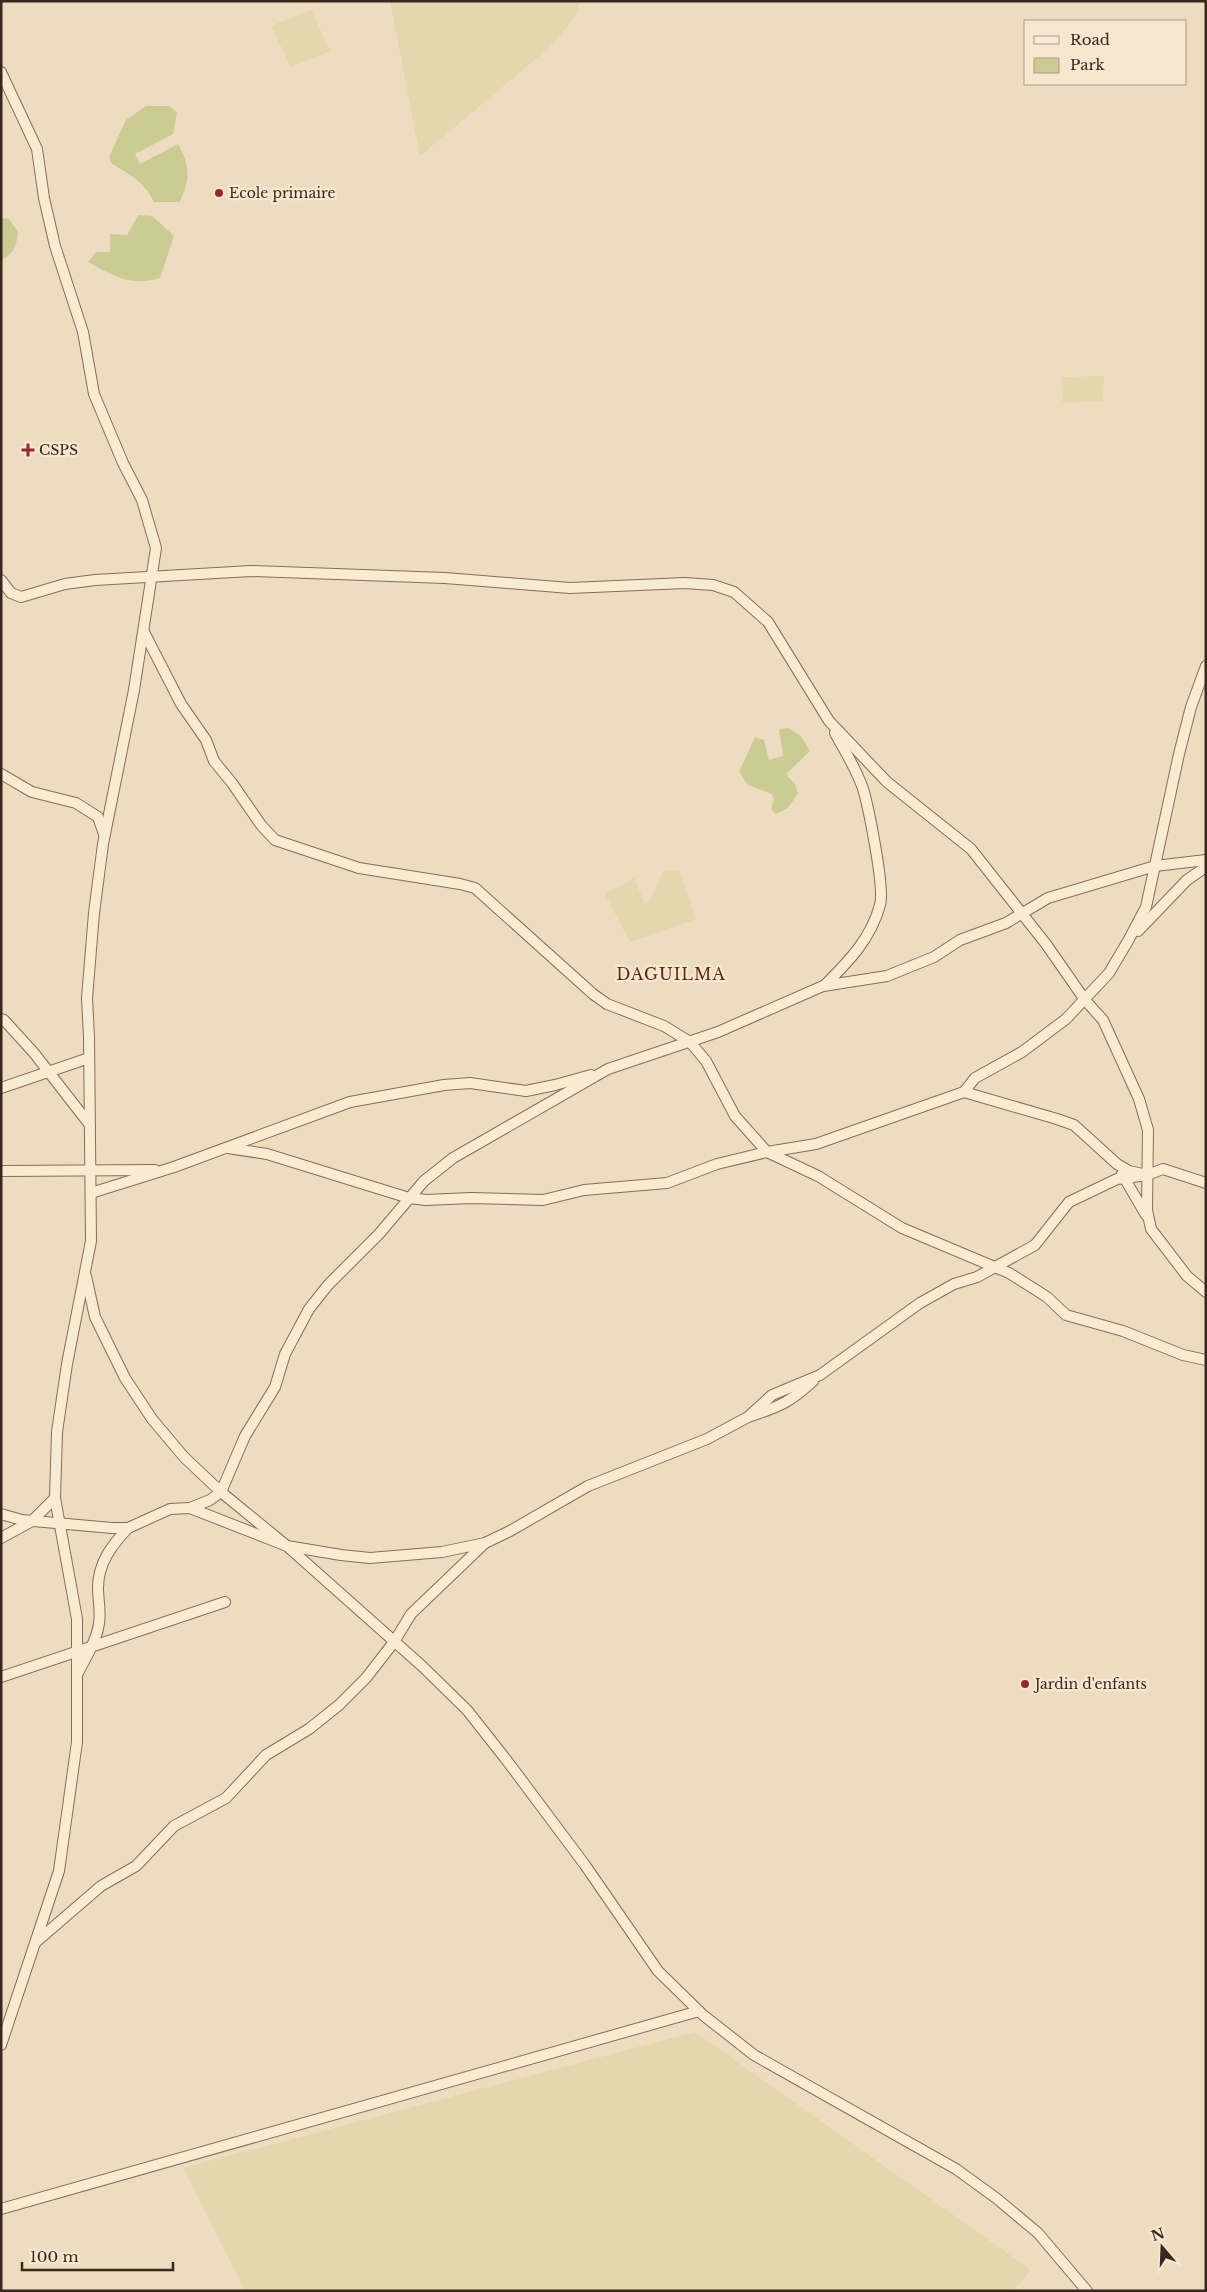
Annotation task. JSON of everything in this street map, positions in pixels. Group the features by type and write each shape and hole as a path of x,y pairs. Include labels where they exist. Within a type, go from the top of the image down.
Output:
{"street":[{"path":"1,72 37,148 44,198 54,239 83,332 94,394 123,463 142,500 156,548 144,632 105,835 94,913 87,998 91,1241 67,1364 57,1432 55,1498 58,1523 77,1619 76,1742 59,1871 1,2045"},
{"path":"1,580 10,593 21,597 65,584 120,578 268,571 445,578 570,588 685,582 713,585 734,592 768,622 829,720 864,791 882,885 881,904 874,922 856,953 823,986"},
{"path":"144,632 181,704 206,740 214,761 261,825 275,840 359,868 475,888 593,994 607,1004 664,1026 690,1042 706,1061 735,1116 768,1152 818,1176 902,1228 995,1266 1047,1298 1066,1315 1206,1360"},
{"path":"228,1148 267,1154 409,1198 426,1200 472,1198 543,1200 584,1190 667,1183 717,1164 768,1152 816,1144 964,1092 975,1078 1022,1052 1066,1019 1108,973 1128,941 1146,907 1191,707 1206,666"},
{"path":"829,720 888,782 971,849 1046,944 1085,1000 1103,1020 1139,1099 1148,1130 1147,1175 1151,1229 1187,1276 1206,1292"},
{"path":"1,774 32,792 76,803 98,818 105,835"},
{"path":"91,1194 228,1148 350,1102 444,1084 462,1083 526,1091 608,1070 690,1042 762,1014 823,986 888,976 934,957 960,940 1006,923 1048,898 1155,866 1206,860"},
{"path":"1128,941 1187,880 1206,867"},
{"path":"1,1019 4,1020 48,1072 90,1125"},
{"path":"1,1088 89,1058"},
{"path":"77,1676 91,1647 100,1622 98,1586 101,1567 110,1546 128,1528 170,1509 190,1508 210,1500 221,1492 244,1436 275,1387 284,1354 310,1309 328,1285 379,1234 424,1181 453,1158 608,1070"},
{"path":"964,1092 1057,1118 1074,1125 1129,1171 1147,1175"},
{"path":"1110,1157 1125,1178 1149,1219"},
{"path":"190,1508 287,1546 341,1555 370,1558 442,1552 485,1543 510,1531 588,1486 707,1439 748,1417 772,1395 820,1375 920,1304 954,1284 977,1277 1035,1244 1069,1202 1117,1179 1147,1175 1164,1169 1206,1182"},
{"path":"1,1171 164,1170"},
{"path":"85,1273 95,1317 125,1378 152,1418 184,1458 221,1492 287,1546 467,1710 585,1865 658,1971 699,2011 754,2055 956,2169 996,2198 1038,2233 1087,2291"},
{"path":"1,1538 32,1521 55,1498"},
{"path":"1,1514 32,1521 128,1528"},
{"path":"36,1942 101,1886 136,1866 174,1826 226,1798 266,1754 309,1728 339,1705 366,1678 394,1642 411,1614 485,1543"},
{"path":"1,1677 225,1602"},
{"path":"1,2209 699,2011"}],"shaded area":[{"path":"390,1 580,1 575,17 549,48 420,156"},
{"path":"311,10 330,51 291,67 271,26"},
{"path":"1104,376 1103,401 1063,403 1061,377"},
{"path":"679,870 696,919 630,942 605,894 634,878 645,904 652,897 663,871"},
{"path":"695,2032 1031,2270 1013,2291 245,2291 183,2168"}],"green space":[{"path":"146,106 169,106 177,112 173,134 135,154 140,164 178,144 188,173 186,186 180,202 154,202 142,184 112,164 109,157 126,120"},
{"path":"138,215 152,216 174,236 160,278 140,281 122,279 88,262 96,252 110,252 110,234 127,235"},
{"path":"8,218 18,232 12,252 1,260 1,219"},
{"path":"788,728 801,736 810,751 786,774 795,784 798,793 788,808 776,814 771,809 774,800 772,794 748,785 739,772 755,737 764,740 769,760 783,756 779,729"}],"place":[{"name":"Ecole primaire","path":"219,193"},
{"name":"CSPS","path":"28,450"},
{"name":"Jardin d'enfants","path":"1025,1684"}],"district":[{"name":"DAGUILMA","path":"671,974"}]}
